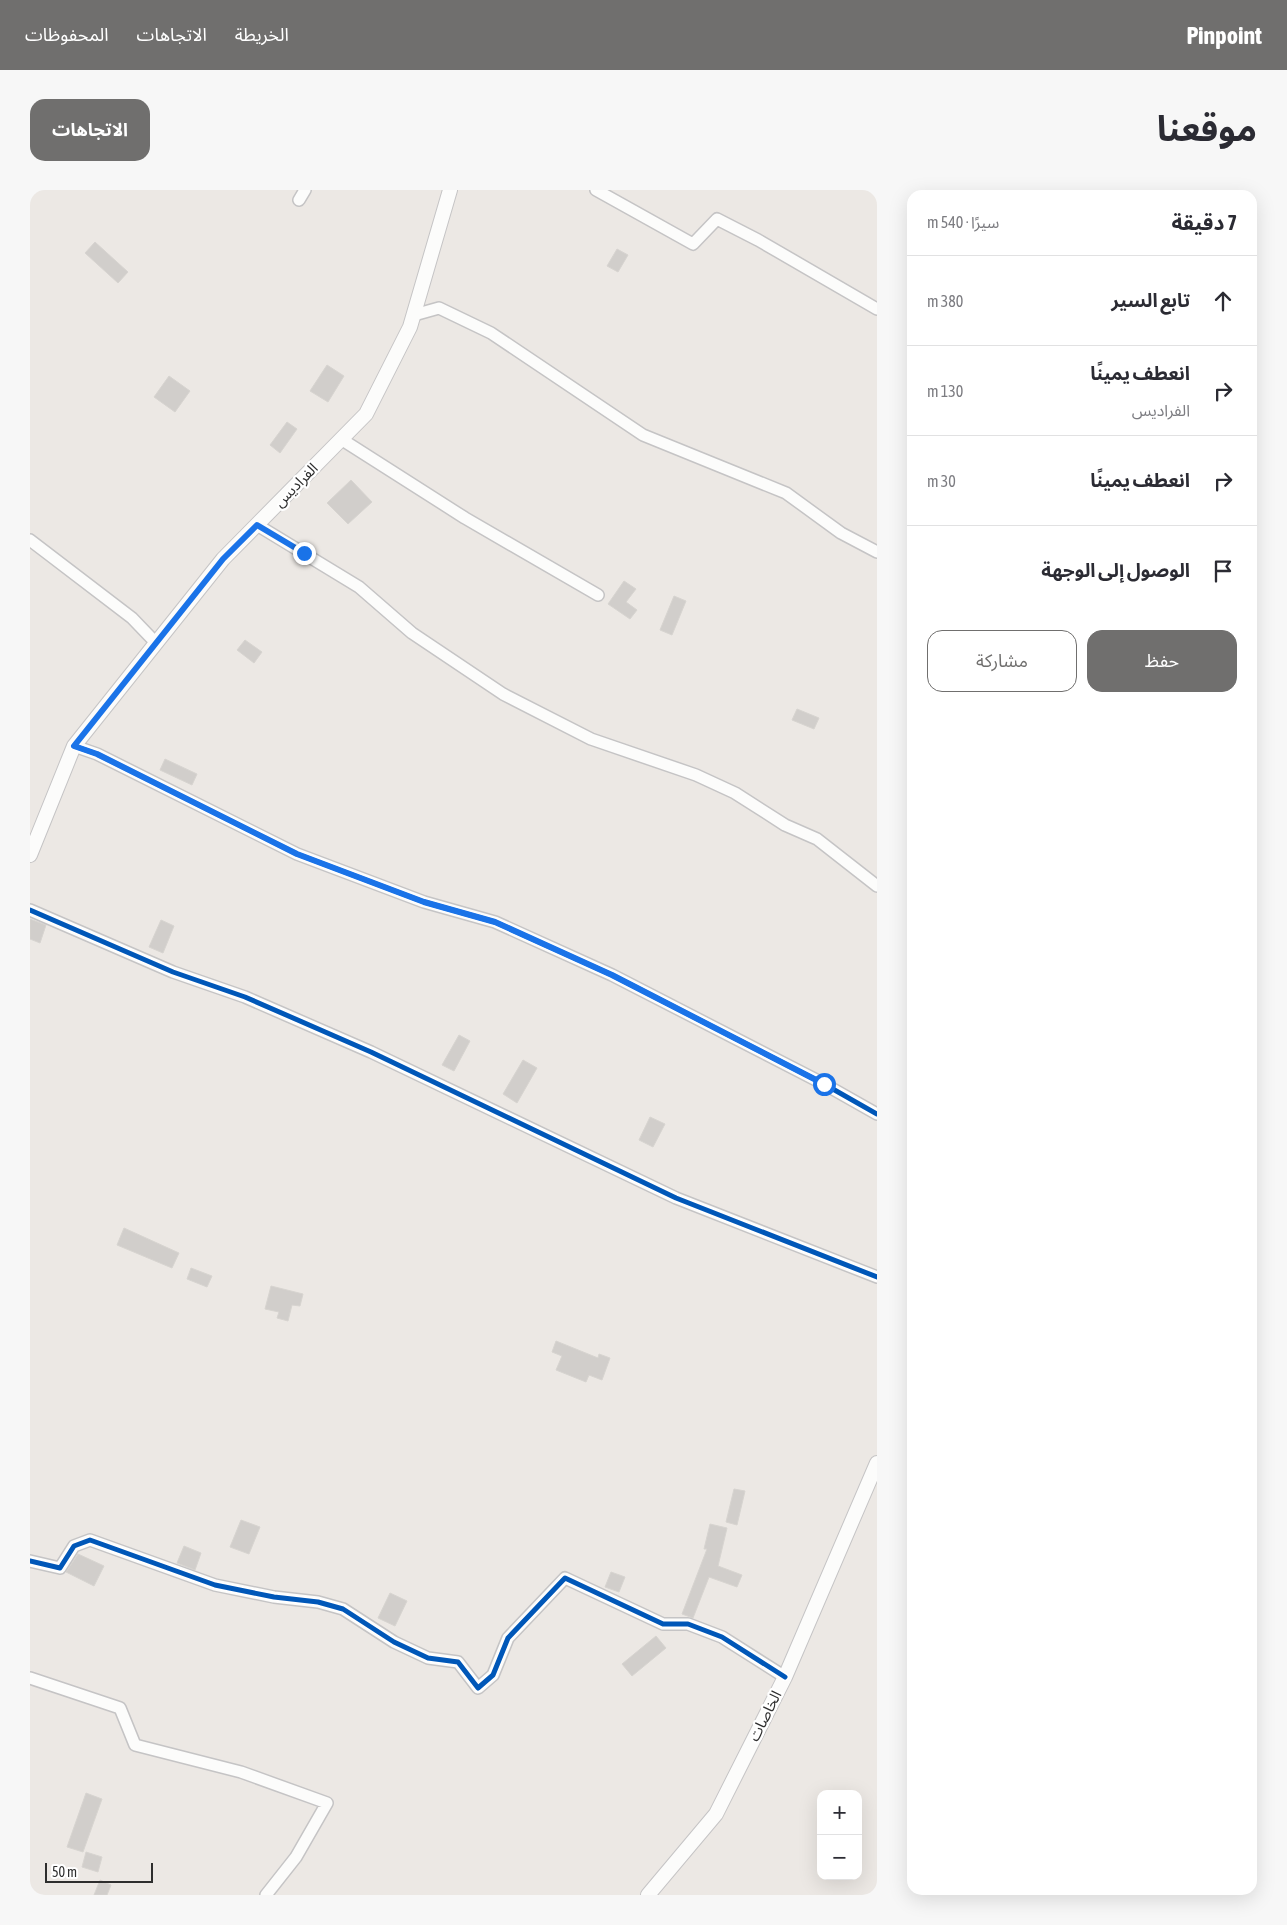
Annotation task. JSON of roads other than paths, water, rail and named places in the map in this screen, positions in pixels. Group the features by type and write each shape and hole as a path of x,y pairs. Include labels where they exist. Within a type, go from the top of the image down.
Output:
{"street":[{"path":"596,190 693,244 717,220 758,240 877,309"},
{"name":"الفراديس","path":"30,855 74,746 223,559 366,414 410,327 447,191"},
{"path":"414,315 439,308 491,333 643,435 786,492 840,533 877,552"},
{"path":"341,439 465,518 598,595"},
{"path":"257,525 359,587 412,633 502,694 591,739 696,775 735,793 785,825 817,839 877,886"},
{"path":"30,540 132,618 156,643"},
{"path":"74,746 97,754 297,854 424,902 495,922 612,975 824,1084 877,1114"},
{"path":"30,910 173,972 245,997 371,1052 676,1198 877,1278"},
{"name":"الخاصات","path":"648,1895 716,1814 785,1677 877,1463"},
{"path":"30,1561 60,1568 74,1546 90,1540 215,1585 318,1602 343,1609 394,1642 428,1658 458,1662 478,1688 493,1675 508,1638 565,1578 663,1624 688,1624 722,1637 785,1677"},
{"path":"30,1678 120,1708 135,1745 241,1772 327,1803 296,1857 266,1895"}]}
